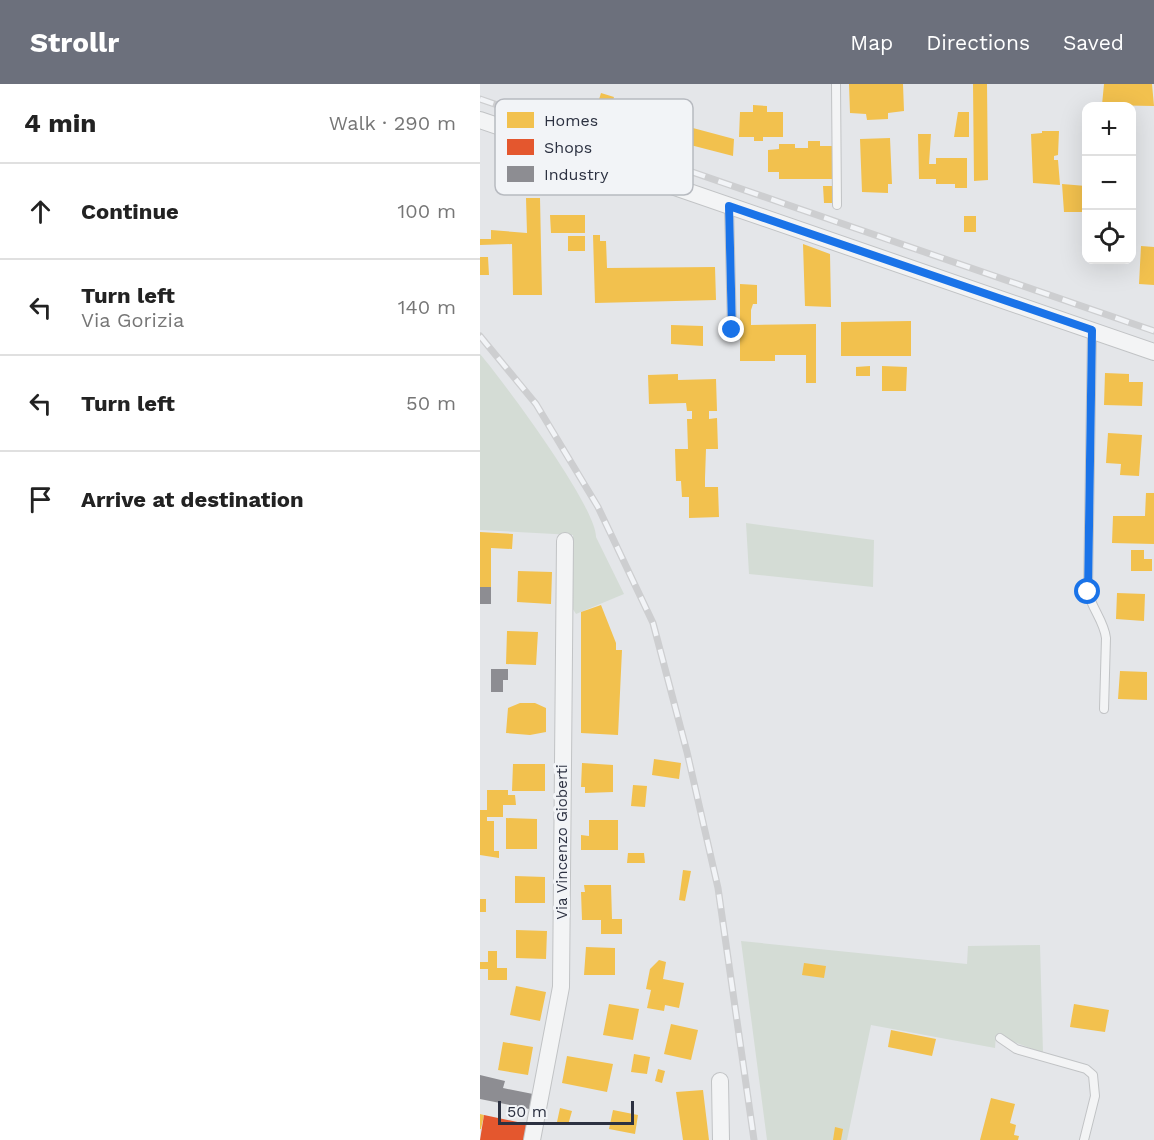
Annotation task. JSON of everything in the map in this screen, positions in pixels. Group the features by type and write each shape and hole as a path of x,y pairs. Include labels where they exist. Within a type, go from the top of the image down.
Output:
{"street":[{"path":"480,120 495,125"},
{"path":"693,194 1154,352"},
{"name":"Via Vincenzo Gioberti","path":"532,1140 561,987 564,541"},
{"path":"720,1081 721,1140"}],"lane":[{"path":"836,84 837,205"},
{"path":"729,206 732,330"},
{"path":"1092,330 1088,592 1090,603 1105,627 1107,638 1104,709"},
{"path":"1000,1038 1016,1049 1086,1069 1093,1075 1095,1096 1084,1140"}],"shaded area":[{"path":"480,354 566,473 592,521 596,537 624,594 576,614 571,606 573,535 480,530"},
{"path":"746,523 874,540 873,587 749,574"},
{"path":"741,941 967,964 968,946 1040,945 1043,1053 996,1035 995,1048 871,1025 847,1140 767,1140"}],"building: Homes":[{"path":"849,84 903,84 904,111 888,113 888,119 867,120 866,114 850,113"},
{"path":"973,84 987,84 988,180 974,181"},
{"path":"1104,84 1152,84 1154,106 1136,106 1136,102 1102,102"},
{"path":"601,93 614,97 613,99 599,99"},
{"path":"753,105 767,106 767,112 783,112 783,137 763,137 763,141 754,141 754,137 739,137 740,112 753,112"},
{"path":"958,112 969,112 969,137 954,137"},
{"path":"693,128 734,139 733,156 693,146"},
{"path":"1042,131 1059,131 1058,155 1054,156 1054,160 1058,160 1060,185 1033,183 1031,134 1042,133"},
{"path":"918,134 931,134 929,164 936,164 936,158 967,158 967,188 955,188 955,184 936,184 936,179 919,179"},
{"path":"890,138 892,184 888,184 888,193 862,192 860,139"},
{"path":"808,141 820,141 820,146 833,146 832,179 779,179 779,172 768,172 768,150 779,149 779,144 795,144 795,148 808,148"},
{"path":"1062,184 1082,186 1082,212 1064,212"},
{"path":"823,186 832,186 833,203 824,203"},
{"path":"526,198 540,198 542,295 513,295 512,244 480,245 480,239 491,239 491,230 527,233"},
{"path":"550,215 585,215 585,233 551,233"},
{"path":"964,216 976,216 976,232 964,232"},
{"path":"593,235 600,235 600,241 606,241 607,268 715,267 716,300 595,303"},
{"path":"568,236 585,236 585,251 568,251"},
{"path":"803,244 830,254 831,307 805,306"},
{"path":"1141,246 1154,247 1154,285 1139,284"},
{"path":"480,257 488,257 489,275 480,275"},
{"path":"740,284 757,285 757,304 753,304 751,310 751,325 816,324 816,383 806,383 806,355 775,355 775,361 740,361"},
{"path":"911,321 911,356 841,356 841,322"},
{"path":"671,325 703,326 703,346 671,344"},
{"path":"870,366 870,376 856,376 856,367"},
{"path":"882,366 907,367 906,391 882,391"},
{"path":"1105,373 1129,374 1129,382 1143,382 1142,406 1104,405"},
{"path":"678,374 678,380 716,379 717,411 709,411 709,419 717,418 718,449 706,449 705,487 718,487 719,517 689,518 689,497 682,497 681,481 676,481 675,449 688,449 687,419 692,419 692,411 687,411 686,403 649,404 648,375"},
{"path":"1108,433 1142,435 1139,476 1120,475 1121,464 1106,463"},
{"path":"1146,493 1154,493 1154,544 1112,543 1113,516 1145,516"},
{"path":"480,532 513,534 512,549 491,548 491,587 480,587"},
{"path":"1131,550 1144,550 1144,559 1152,559 1152,571 1131,571"},
{"path":"518,571 552,572 551,604 517,602"},
{"path":"1117,593 1145,594 1144,621 1116,619"},
{"path":"601,605 616,643 616,650 622,650 618,735 581,733 581,612"},
{"path":"507,631 538,632 536,665 506,664"},
{"path":"1120,671 1147,672 1147,700 1118,699"},
{"path":"520,703 535,703 546,708 546,732 530,735 506,733 508,708"},
{"path":"654,759 681,763 679,779 652,775"},
{"path":"582,763 613,765 613,792 585,793 585,787 581,787"},
{"path":"513,764 545,764 545,791 512,791"},
{"path":"633,785 647,786 645,807 631,806"},
{"path":"487,790 508,790 508,795 515,795 516,805 503,805 503,817 487,817 487,821 494,821 494,851 499,851 499,858 480,855 480,810 487,810"},
{"path":"506,818 537,819 537,849 506,849"},
{"path":"589,820 618,820 618,850 581,850 581,835 589,836"},
{"path":"628,853 644,853 645,863 627,863"},
{"path":"683,870 691,871 685,901 679,900"},
{"path":"515,876 545,877 545,903 515,903"},
{"path":"584,885 611,885 612,919 622,919 622,934 601,934 601,920 582,920 581,892 585,892"},
{"path":"480,899 486,899 486,912 480,912"},
{"path":"516,930 547,931 546,959 516,958"},
{"path":"586,947 615,948 615,975 584,975"},
{"path":"488,951 497,951 497,968 507,968 507,980 488,980 488,969 480,969 480,962 488,962"},
{"path":"659,960 666,962 663,979 684,983 679,1008 665,1005 664,1011 647,1008 651,990 646,989 650,969"},
{"path":"804,963 826,966 824,978 802,975"},
{"path":"516,986 546,992 540,1021 510,1015"},
{"path":"609,1004 639,1009 633,1040 603,1035"},
{"path":"1074,1004 1109,1010 1105,1032 1070,1027"},
{"path":"671,1024 698,1030 691,1060 664,1054"},
{"path":"891,1030 936,1039 932,1056 888,1047"},
{"path":"503,1042 533,1047 528,1075 498,1070"},
{"path":"634,1054 650,1057 647,1074 631,1072"},
{"path":"567,1056 613,1064 607,1092 562,1083"},
{"path":"658,1069 665,1071 662,1083 655,1081"},
{"path":"703,1090 709,1140 683,1140 676,1092"},
{"path":"991,1098 1015,1104 1010,1123 1016,1125 1014,1135 1019,1136 1018,1140 980,1140"},
{"path":"560,1108 572,1111 568,1125 557,1122"},
{"path":"613,1110 638,1115 635,1134 609,1129"},
{"path":"480,1114 484,1115 481,1129 480,1129"},
{"path":"835,1127 843,1129 841,1140 833,1140"}],"building: Shops":[{"path":"484,1115 527,1124 524,1140 480,1140"}],"building: Industry":[{"path":"480,587 491,587 491,604 480,604"},
{"path":"491,669 508,669 508,680 503,680 503,692 491,692"},
{"path":"480,1075 505,1081 503,1088 533,1094 529,1109 480,1099"}],"railway":[{"path":"480,99 495,104"},
{"path":"693,172 1154,331"},
{"path":"480,336 536,404 598,507 653,623 687,752 718,888 754,1140"}],"route":[{"path":"732,330 729,206 1092,330 1088,592"}]}
